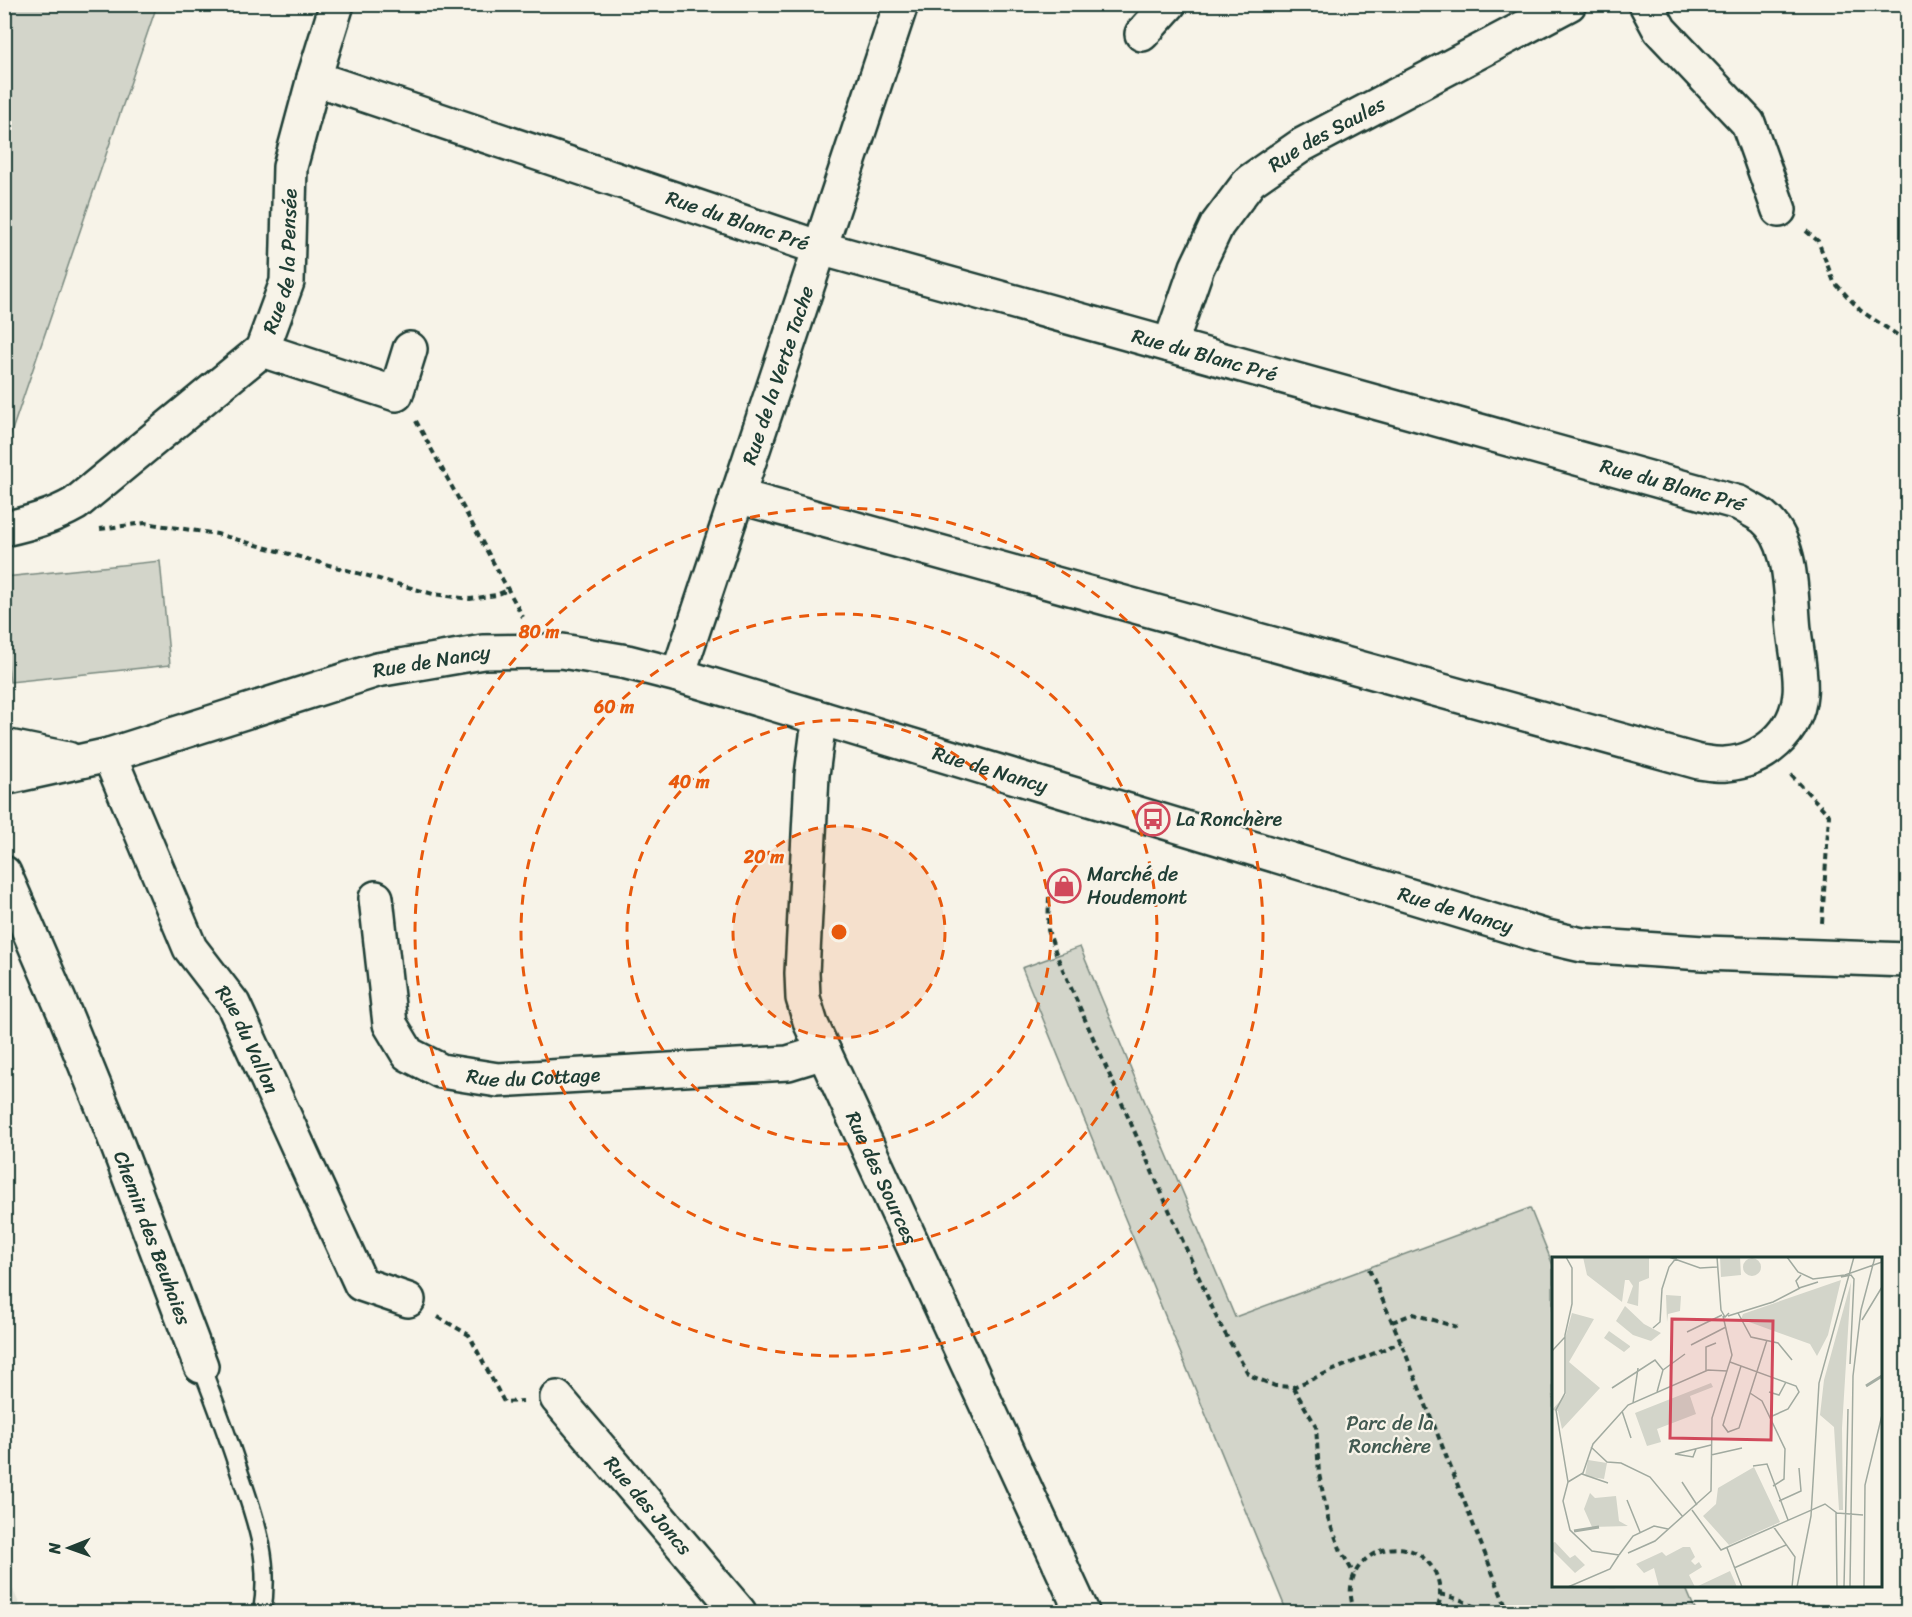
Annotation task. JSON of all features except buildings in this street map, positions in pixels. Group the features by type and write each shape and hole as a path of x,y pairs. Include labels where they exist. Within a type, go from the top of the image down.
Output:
{"street":[{"name":"Rue de la Pensée","path":"4,529 36,522 60,513 75,504 262,350 288,282 290,167 314,78 338,4"},
{"name":"Rue de la Verte Tache","path":"678,675 901,4"},
{"path":"1142,34 1169,4"},
{"path":"1646,4 1660,30 1748,123 1779,210"},
{"name":"Rue des Saules","path":"1170,345 1197,267 1217,225 1250,181 1302,145 1551,9"},
{"name":"Rue du Blanc Pré","path":"314,78 820,248 1739,503 1764,518 1779,536 1787,563 1800,693 1795,717 1787,732 1768,750 1748,759 1726,764 1699,762 737,496"},
{"path":"262,350 396,394 410,349"},
{"name":"Rue de Nancy","path":"4,778 94,758 377,670 483,652 562,651 627,662 678,675 1562,941 1582,945 1703,952 1908,960"},
{"name":"Rue des Sources","path":"822,718 817,736 812,775 802,973 803,998 811,1024 1082,1612"},
{"name":"Rue de Nancy","path":"4,746 94,758"},
{"name":"Rue du Vallon","path":"94,758 190,948 233,1004 361,1284 408,1300"},
{"name":"Chemin des Beuhaies","path":"4,873 104,1109 201,1366"},
{"name":"Rue du Cottage","path":"376,898 390,1024 408,1054 441,1071 498,1080 788,1064 824,1052"},
{"name":"Rue des Joncs","path":"557,1398 739,1612"}],"lane":[{"name":"Chemin des Beuhaies","path":"201,1366 224,1423 260,1533 264,1596 262,1612"}],"path":[{"path":"1779,210 1818,241 1834,282 1861,311 1908,342"},
{"path":"396,394 412,414 526,625 528,651"},
{"path":"60,513 87,531 145,523 217,534 433,594 470,599 496,595 508,590"},
{"path":"1768,750 1829,816 1820,957"},
{"path":"1049,897 1048,930 1057,956 1219,1323 1249,1375 1275,1386 1293,1387 1401,1342"},
{"path":"1369,1269 1401,1342 1508,1612"},
{"path":"408,1300 469,1335 504,1402 557,1398"},
{"path":"1392,1322 1413,1314 1457,1327"},
{"path":"1293,1387 1316,1426 1319,1474 1328,1518 1341,1551 1354,1574"},
{"path":"1355,1612 1349,1593 1354,1574 1363,1562 1375,1553 1390,1548 1405,1549 1419,1555 1431,1565 1438,1579 1440,1593 1440,1602 1436,1612"},
{"path":"1440,1593 1485,1612"},
{"path":"1504,1612 1525,1608 1545,1612"}],"shaded area":[{"path":"5,1572 23,1612 5,1612"}],"green space":[{"path":"4,5 157,5 5,451"},
{"path":"160,561 170,665 10,682 4,633 5,577"},
{"name":"Parc de la Ronchère","path":"1080,947 1235,1317 1530,1208 1552,1263 1552,1587 1685,1587 1696,1612 1287,1612 1022,968"}],"place":[{"name":"La Ronchère","path":"1153,819"},
{"name":"Marché de Houdemont","path":"1064,886"}]}
